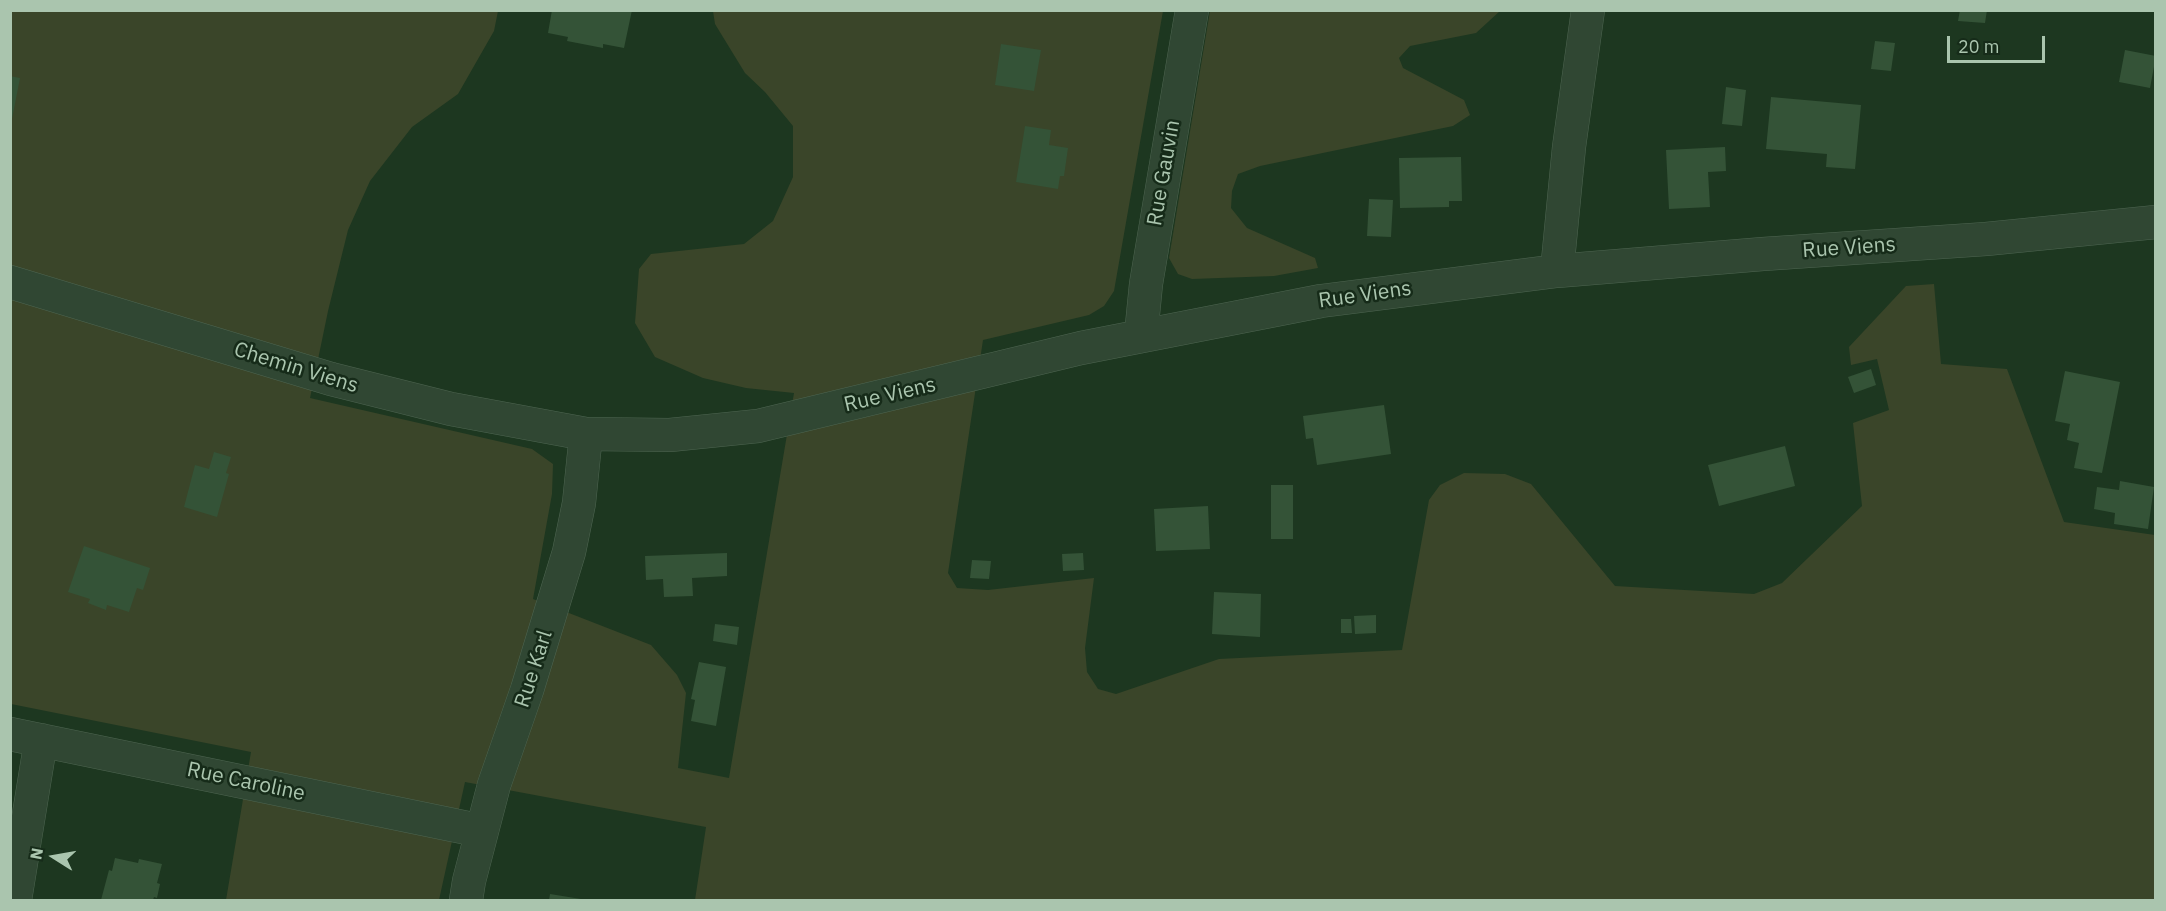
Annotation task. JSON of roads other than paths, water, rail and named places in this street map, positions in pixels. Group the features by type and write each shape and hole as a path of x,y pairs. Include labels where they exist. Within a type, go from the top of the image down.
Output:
{"street":[{"name":"Rue Gauvin","path":"1141,335 1146,284 1192,10"},
{"path":"1557,271 1569,147 1588,10"},
{"name":"Rue Viens","path":"586,434 670,435 758,426 1141,335 1321,301 1557,271 1986,239 2156,222"},
{"name":"Chemin Viens","path":"10,282 369,389 451,409 586,434"},
{"name":"Rue Karl","path":"466,900 494,785 554,606 569,552 579,503 586,434"},
{"path":"15,900 26,737"},
{"name":"Rue Caroline","path":"26,737 482,831"}]}
